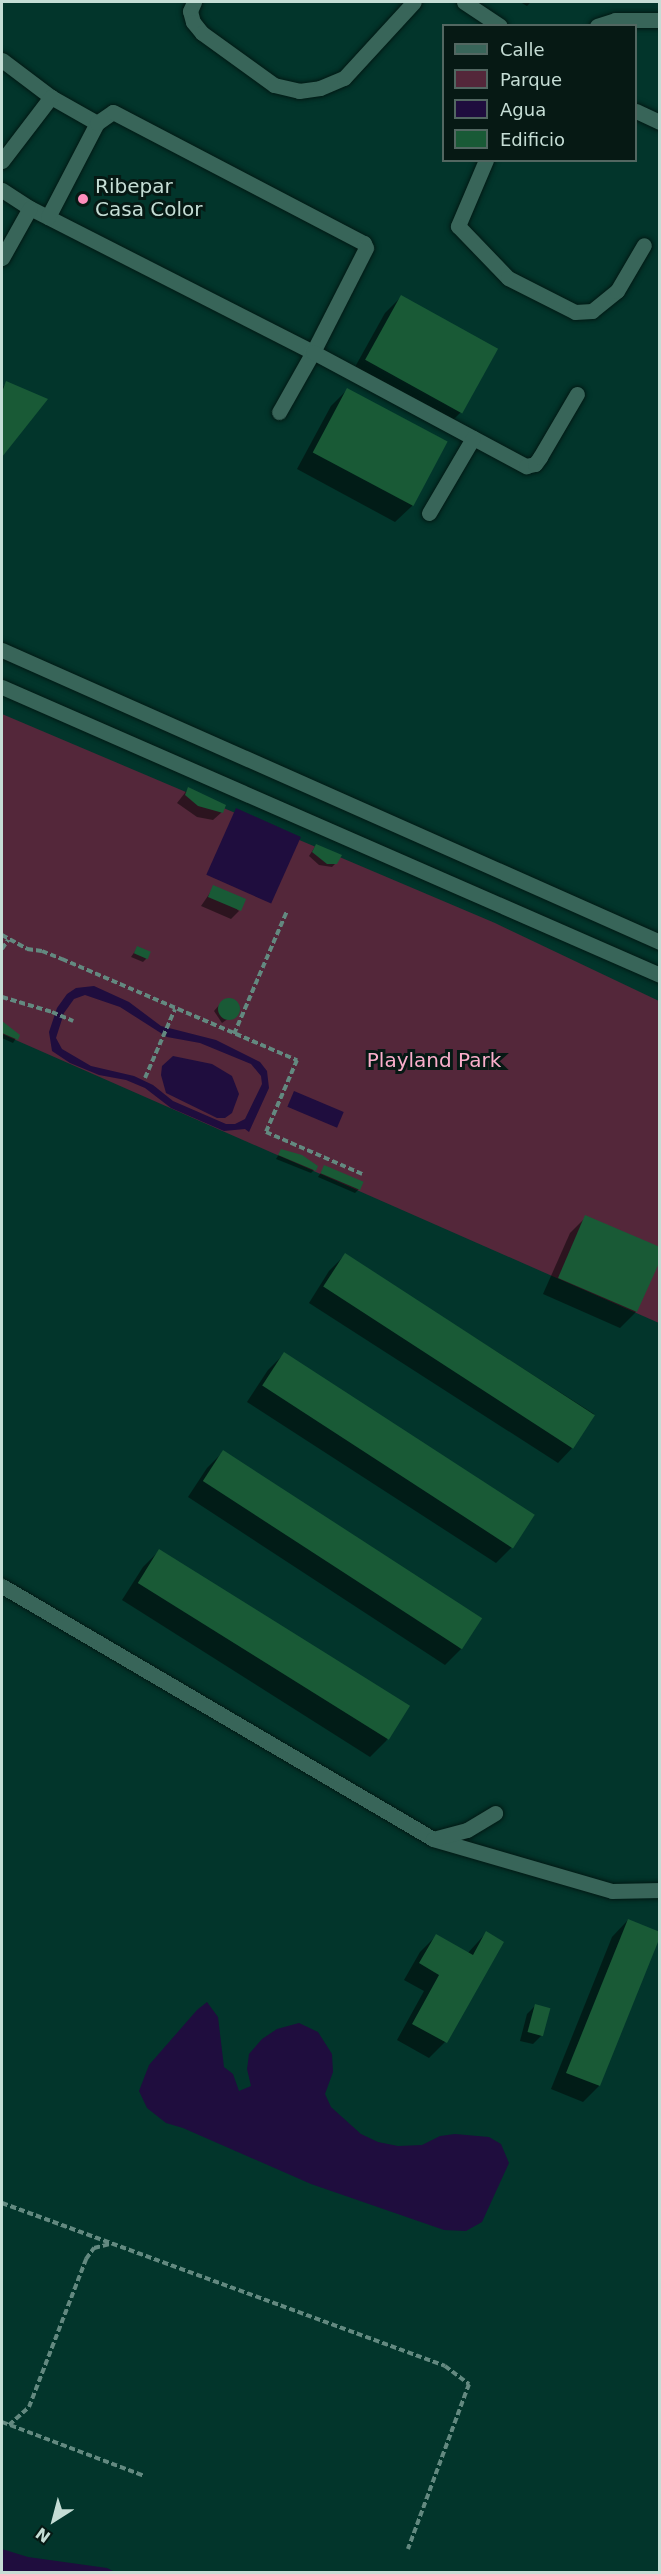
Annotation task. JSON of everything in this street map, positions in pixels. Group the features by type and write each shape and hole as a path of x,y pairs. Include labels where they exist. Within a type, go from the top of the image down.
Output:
{"street":[{"path":"194,2 190,11 202,33 274,84 299,91 320,88 344,78 414,2"},
{"path":"464,2 497,24"},
{"path":"603,24 615,20 660,20"},
{"path":"2,60 51,97 97,123"},
{"path":"2,160 51,97"},
{"path":"637,111 660,122"},
{"path":"48,216 97,123 113,112 364,243 366,248 313,352 279,412"},
{"path":"485,162 458,226 508,278 574,312 592,311 617,291 644,245"},
{"path":"2,190 30,208 313,352 526,466 535,464 577,394"},
{"path":"2,258 30,208"},
{"path":"429,513 473,438"},
{"path":"2,650 660,942"},
{"path":"2,687 660,975"},
{"path":"2,1586 433,1839 612,1891 660,1890"},
{"path":"433,1839 467,1830 495,1813"}],"path":[{"path":"234,1034 287,911"},
{"path":"2,935 27,950 42,951 62,959 297,1060 266,1132 362,1174"},
{"path":"2,949 8,940"},
{"path":"2,997 52,1012 73,1021"},
{"path":"145,1078 175,1009"},
{"path":"2,2203 445,2366 468,2384 462,2408 408,2549"},
{"path":"9,2425 30,2407 86,2259 94,2248 111,2243"},
{"path":"2,2422 144,2476"}],"green space":[{"name":"Playland Park","path":"2,714 495,923 659,1001 659,1323 2,1034"}],"water":[{"path":"236,808 301,837 271,904 206,875"},
{"path":"94,986 129,1002 161,1026 216,1040 260,1062 267,1071 269,1088 249,1132 245,1129 224,1131 171,1108 145,1088 126,1080 99,1075 70,1063 52,1051 49,1032 57,1008 67,994 76,988","holes":["85,995 120,1007 167,1037 200,1043 251,1064 261,1076 262,1084 245,1119 235,1124 226,1124 173,1101 153,1085 134,1076 91,1066 62,1049 56,1038 64,1013 74,999"]},
{"path":"173,1056 212,1064 232,1076 239,1094 232,1113 225,1118 217,1118 166,1093 161,1075 162,1066"},
{"path":"294,1091 344,1112 337,1128 287,1107"},
{"path":"207,2002 218,2017 224,2067 233,2074 239,2091 251,2086 247,2069 249,2054 262,2039 277,2029 299,2023 318,2032 332,2054 333,2072 325,2094 331,2107 361,2134 378,2142 398,2146 422,2145 440,2136 455,2134 489,2137 501,2144 509,2163 482,2222 466,2231 444,2230 311,2184 183,2128 166,2123 147,2108 139,2091 149,2065 197,2010"},
{"path":"2,2549 28,2557 107,2568 115,2572 2,2572"}],"building":[{"path":"401,295 498,349 462,414 365,360"},
{"path":"6,381 48,399 2,457 2,392"},
{"path":"347,388 448,442 413,506 313,452"},
{"path":"188,787 226,805 223,813 198,806 185,795"},
{"path":"316,844 342,855 337,864 327,864 312,852"},
{"path":"213,885 246,899 241,911 208,897"},
{"path":"137,946 151,952 148,959 134,953"},
{"path":"229,998 237,1001 240,1009 237,1017 229,1020 221,1017 218,1009 221,1001"},
{"path":"2,1021 20,1035 18,1040 2,1033"},
{"path":"281,1149 302,1155 318,1166 316,1171 278,1155"},
{"path":"324,1165 364,1182 360,1190 320,1173"},
{"path":"585,1215 660,1247 660,1261 637,1312 558,1278"},
{"path":"345,1253 595,1415 573,1449 323,1287"},
{"path":"284,1352 535,1515 513,1548 262,1386"},
{"path":"223,1450 482,1618 462,1649 203,1481"},
{"path":"159,1549 410,1706 389,1740 138,1583"},
{"path":"628,1919 660,1932 660,1937 600,2086 566,2073"},
{"path":"486,1931 504,1942 447,2043 412,2024 439,1975 419,1963 436,1934 473,1955"},
{"path":"535,2004 550,2008 543,2036 527,2032"}],"place":[{"name":"Ribepar Casa Color","path":"83,199"}]}
